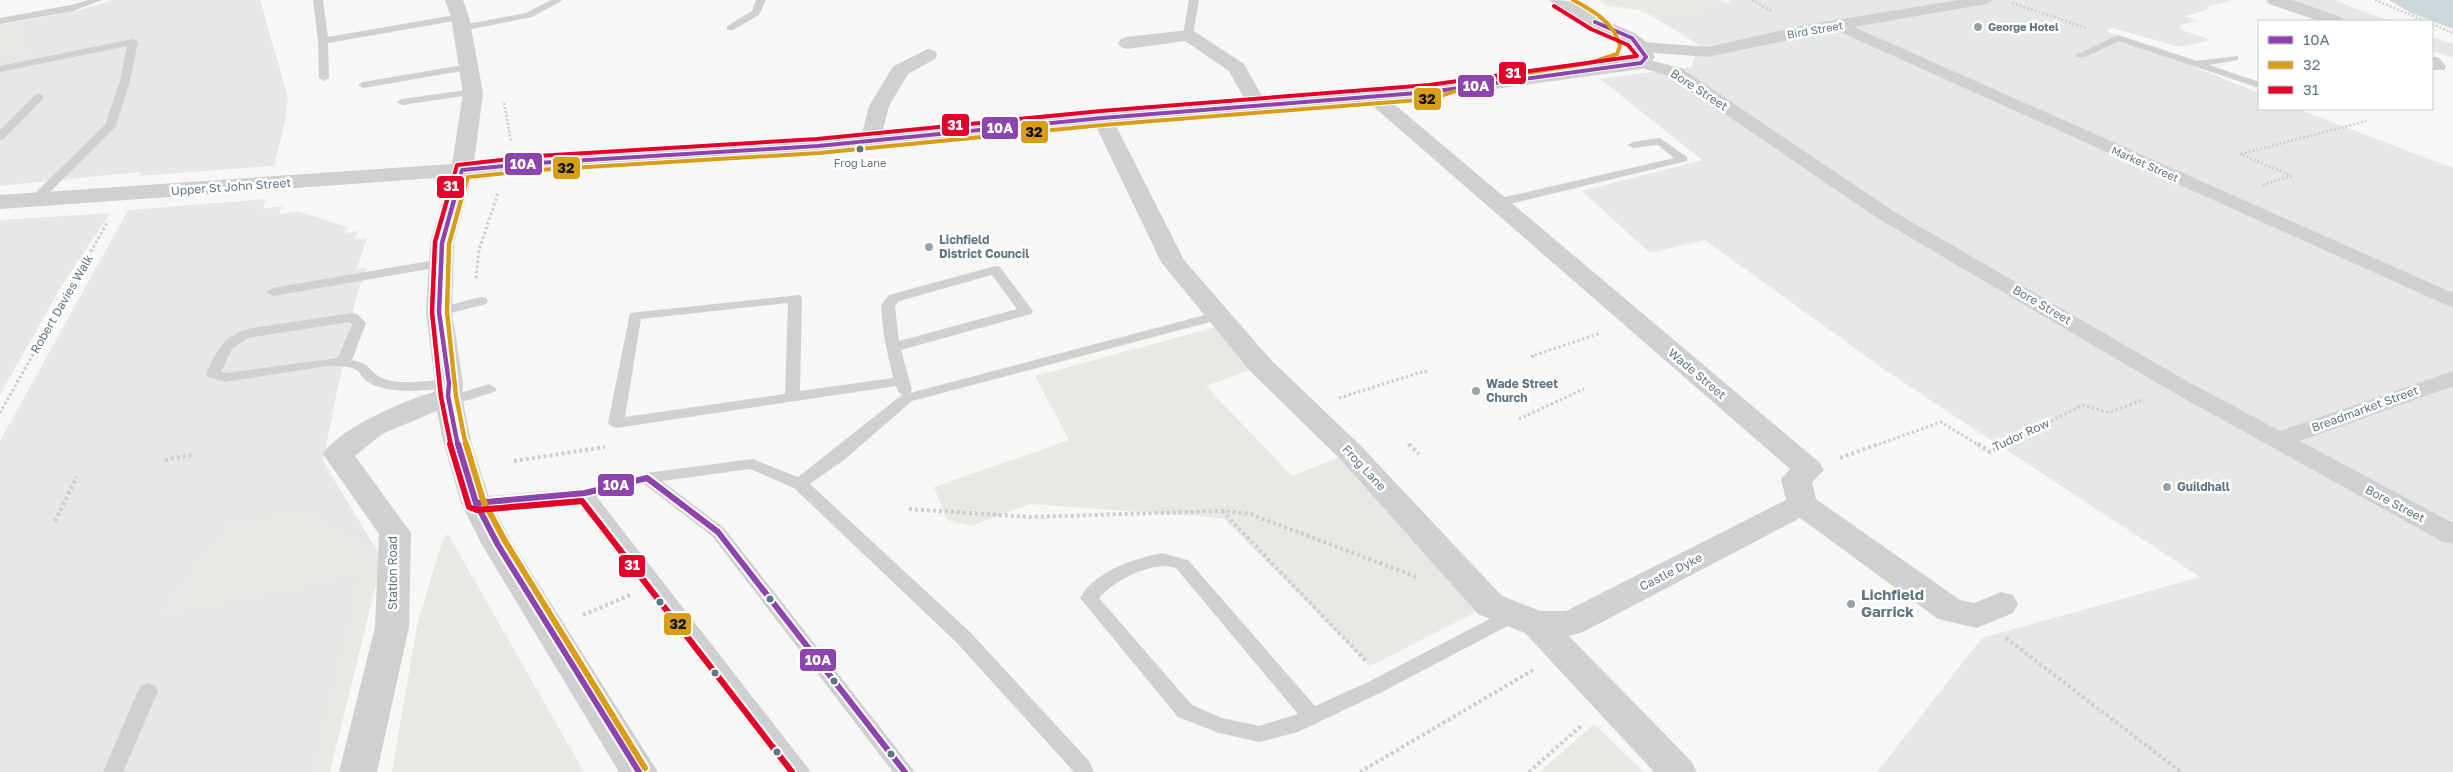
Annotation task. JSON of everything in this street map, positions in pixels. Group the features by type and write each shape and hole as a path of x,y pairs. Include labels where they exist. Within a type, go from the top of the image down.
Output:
{"street":[{"path":"1430,92 1494,71 1588,56 1608,52 1612,48 1608,32 1558,0"},
{"path":"1896,0 1918,11"},
{"name":"Bird Street","path":"1642,55 1708,52 1806,30 1986,0"},
{"path":"2274,0 2332,20"},
{"path":"459,15 473,92 468,141 442,243 438,312 456,441 476,503 498,545 639,772"},
{"path":"1430,92 1642,55 1633,38 1595,22"},
{"name":"Market Street","path":"1838,25 2453,301"},
{"path":"1127,43 1188,34 1237,68 1257,105"},
{"path":"870,141 879,106 901,70 928,55"},
{"name":"Bore Street","path":"1642,55 1675,72 1886,215 2178,385 2453,535"},
{"name":"Upper St John Street","path":"0,202 538,163 818,146 1102,118 1430,92"},
{"name":"Wade Street","path":"1374,96 1809,470"},
{"name":"Frog Lane","path":"1102,118 1173,262 1220,315 1261,366 1351,453 1490,605 1525,619 1564,652 1678,772"},
{"name":"Breadmarket Street","path":"2278,440 2453,378"},
{"name":"Station Road","path":"358,772 392,627 394,533 338,454 372,428 449,393"},
{"path":"1809,470 1796,479 1802,504 1950,610 1989,610"},
{"name":"Castle Dyke","path":"1525,619 1571,624 1802,504"}],"lane":[{"path":"0,21 74,8 97,0"},
{"path":"318,0 323,41 324,78"},
{"path":"323,41 459,15 529,16 558,0"},
{"path":"730,28 756,13 761,0"},
{"path":"1188,34 1194,0"},
{"path":"2081,55 2118,38 2258,85"},
{"path":"0,69 133,42 126,81 110,126 35,200"},
{"path":"2196,64 2234,58"},
{"path":"363,85 469,67"},
{"path":"402,102 473,92"},
{"path":"0,137 39,97"},
{"path":"1497,202 1683,159 1660,141 1633,145"},
{"path":"273,292 441,263"},
{"path":"894,347 1026,311 995,270 894,298 888,305 894,347 906,398"},
{"path":"792,397 795,298 635,316 616,423 902,381"},
{"path":"438,312 481,301"},
{"path":"800,484 838,456 906,398 1220,315"},
{"path":"344,362 359,323 352,317 252,332 237,336 230,341 213,374 225,378 327,362 344,362 361,366 373,379 385,384 449,393 489,389"},
{"path":"476,503 585,493 647,478 752,464 800,484 963,637 1082,767 1084,772"},
{"path":"647,478 718,532 905,772"},
{"path":"585,493 801,772"},
{"path":"1312,716 1182,564 1160,559 1104,581 1093,590 1089,598 1184,711 1219,725 1259,734 1291,726 1312,716 1383,682 1525,619"},
{"path":"113,772 148,691"}],"path":[{"path":"2004,0 2118,38"},
{"path":"2374,0 2423,20"},
{"path":"2433,24 2453,33"},
{"path":"2224,199 2291,176 2241,154 2366,121"},
{"name":"Robert Davies Walk","path":"0,413 123,194"},
{"path":"1534,357 1532,356 1635,321"},
{"path":"1305,408 1425,371 1428,373"},
{"name":"Tudor Row","path":"1809,470 1941,422 1990,452 2083,405 2109,413 2178,385"},
{"path":"1519,418 1584,389"},
{"path":"1408,444 1419,454"},
{"path":"165,460 192,455"},
{"path":"55,521 77,477"},
{"path":"909,509 1030,518 1222,511 1250,514 1425,581"},
{"path":"1222,511 1370,666"},
{"path":"551,629 656,584"},
{"path":"1989,610 2181,772"},
{"path":"1360,772 1564,652"},
{"path":"1529,772 1610,700"}],"shaded area":[{"path":"112,0 260,0 288,97 285,123 274,166 138,176 141,172 0,186 0,25 80,10"},
{"path":"1598,0 1722,0 1729,4 1652,16 1638,10 1608,6"},
{"path":"1731,0 2232,0 2206,7 2210,9 2185,16 2198,21 2180,25 2182,27 2179,29 2211,40 2179,47 2113,28 2106,31 2258,93 2258,110 2301,110 2453,168 2453,772 1877,772 1982,638 2200,577 1892,375 1705,240 1650,253 1582,191 1702,160 1600,79 1691,67 1699,45 1652,16 1729,4"},
{"path":"2287,0 2339,0 2336,1 2387,20 2344,20"},
{"path":"2389,0 2453,0 2453,29 2433,20 2411,13"},
{"path":"21,21 26,51 0,57 0,25"},
{"path":"2433,37 2453,44 2453,58 2433,51"},
{"path":"266,199 263,209 282,206 279,214 298,211 347,227 344,233 358,231 355,239 367,238 357,269 367,267 356,298 323,461 382,559 330,772 0,772 0,441 128,210"},
{"path":"110,213 61,287 0,395 0,220"},
{"path":"1227,324 1261,366 1206,386 1292,476 1351,453 1490,605 1370,666 1223,518 1030,504 971,526 947,520 934,487 1069,440 1035,376"},
{"path":"308,514 382,559 329,772 315,772 363,572 162,613 231,525"},
{"path":"448,534 584,772 392,772 417,626 443,538"},
{"path":"1594,724 1644,772 1540,772"}],"transit line":[{"name":"32","path":"645,768 505,541 483,500 464,439 456,396 447,312 449,244 468,177 538,170 819,153 1103,125 1431,99 1496,78 1590,63 1617,54 1620,46 1618,37 1613,29 1597,15 1573,0"},
{"name":"31","path":"792,772 582,501 477,510 469,507 450,443 441,397 432,312 435,242 457,165 537,156 817,139 1101,111 1429,85 1637,56 1628,45 1591,29 1554,6"},
{"name":"10A","path":"639,772 498,545 476,503 457,441 448,396 449,383 439,312 442,243 462,170 537,163 818,146 1102,118 1430,92 1641,63 1646,57 1632,38 1595,22"},
{"name":"10A","path":"476,503 585,493 647,478 718,532 905,772"},
{"name":"32","path":"477,510 582,501 792,772"}],"place":[{"name":"George Hotel","path":"1978,27"},
{"name":"Frog Lane","path":"860,149"},
{"name":"Lichfield District Council","path":"929,247"},
{"name":"Wade Street Church","path":"1476,391"},
{"name":"Guildhall","path":"2167,487"},
{"name":"Lichfield Garrick","path":"1851,604"}]}
